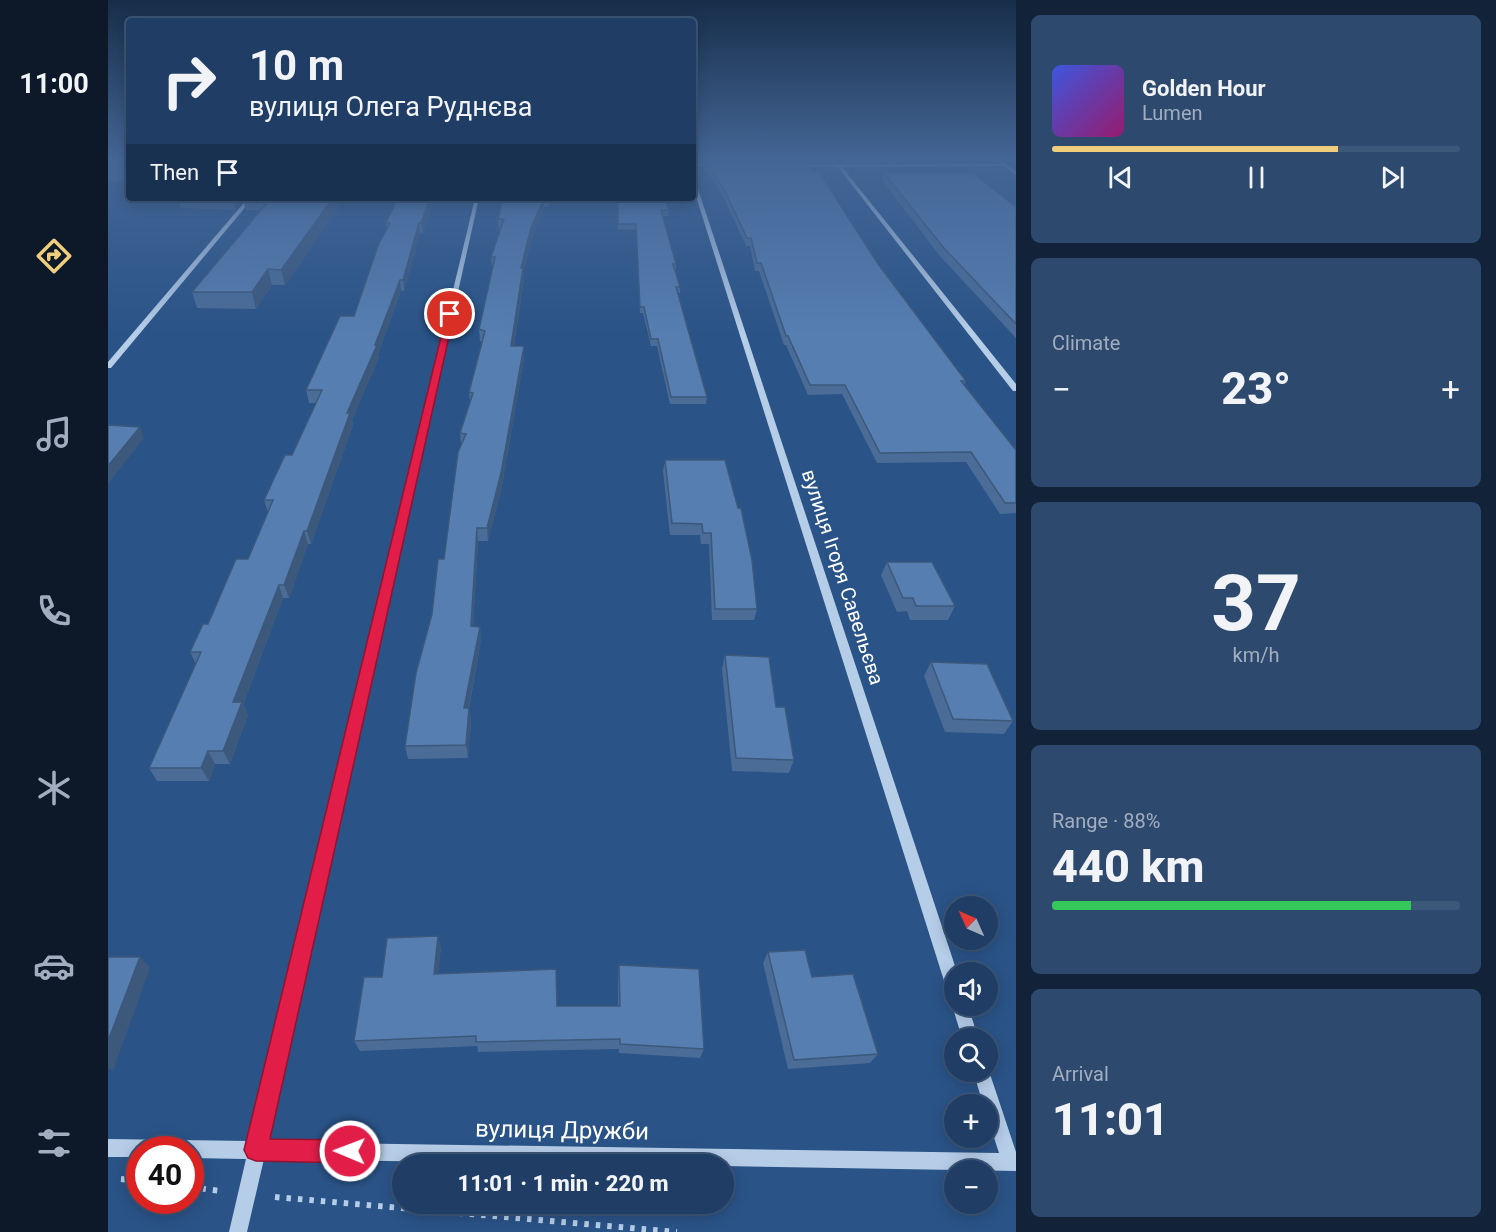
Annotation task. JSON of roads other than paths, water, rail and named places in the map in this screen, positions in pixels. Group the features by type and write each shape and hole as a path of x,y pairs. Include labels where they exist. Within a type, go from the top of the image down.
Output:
{"street":[{"path":"108,366 234,217"},
{"path":"238,1232 472,217"},
{"name":"вулиця Ігоря Савельєва","path":"705,217 946,962"},
{"path":"880,217 1016,389"},
{"path":"985,1082 1013,1161"},
{"name":"вулиця Дружби","path":"108,1148 1013,1161"}]}
